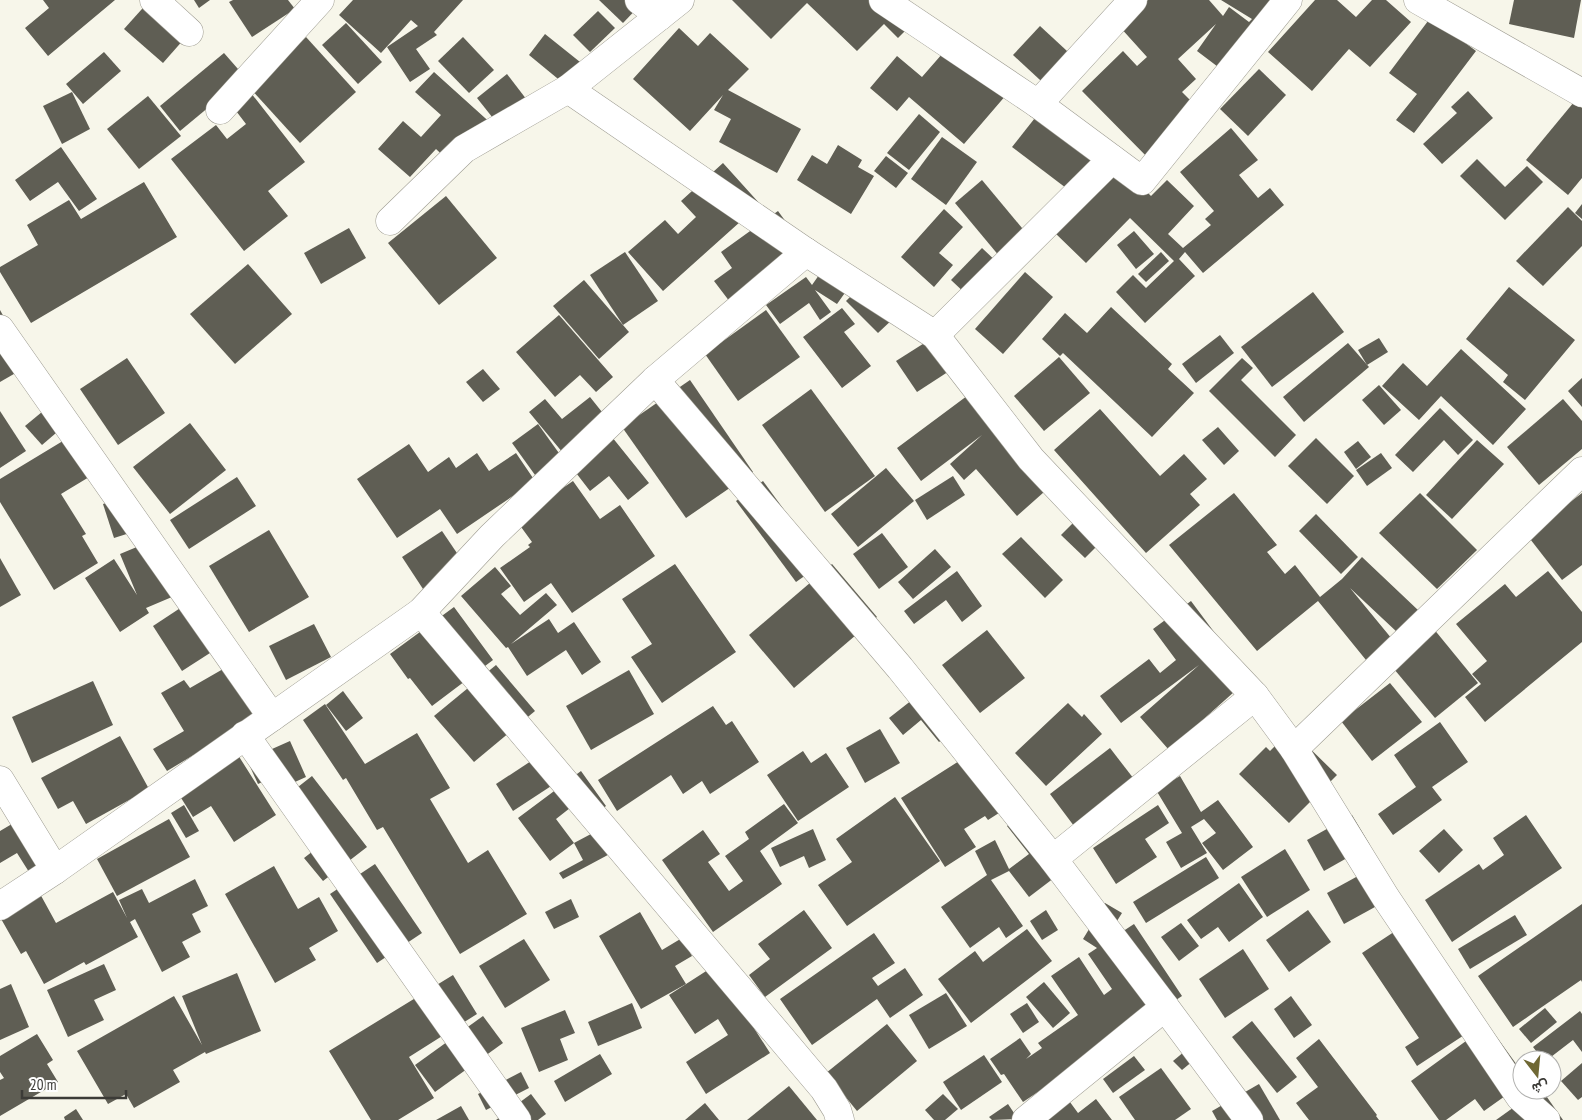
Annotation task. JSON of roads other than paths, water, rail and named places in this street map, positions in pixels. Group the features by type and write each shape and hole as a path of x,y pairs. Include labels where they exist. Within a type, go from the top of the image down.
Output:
{"street":[{"path":"154,0 189,32"},
{"path":"220,110 320,0"},
{"path":"882,0 1038,104 1142,181 1288,0"},
{"path":"1038,104 1132,0"},
{"path":"1418,0 1582,94"},
{"path":"390,222 464,149 568,89 660,5"},
{"path":"568,89 806,252 935,335 1031,459 1255,696 1294,749 1386,898 1520,1097 1546,1120"},
{"path":"935,335 1112,159"},
{"path":"0,906 55,870 421,612 492,536 655,380 806,252"},
{"path":"0,329 272,717"},
{"path":"655,380 900,668 1054,859 1249,1120"},
{"path":"1294,749 1582,471"},
{"path":"421,612 824,1089 837,1110 840,1120"},
{"path":"1054,859 1255,696"},
{"path":"245,735 517,1120"},
{"path":"0,780 55,870"},
{"path":"1026,1120 1165,1007"}]}
